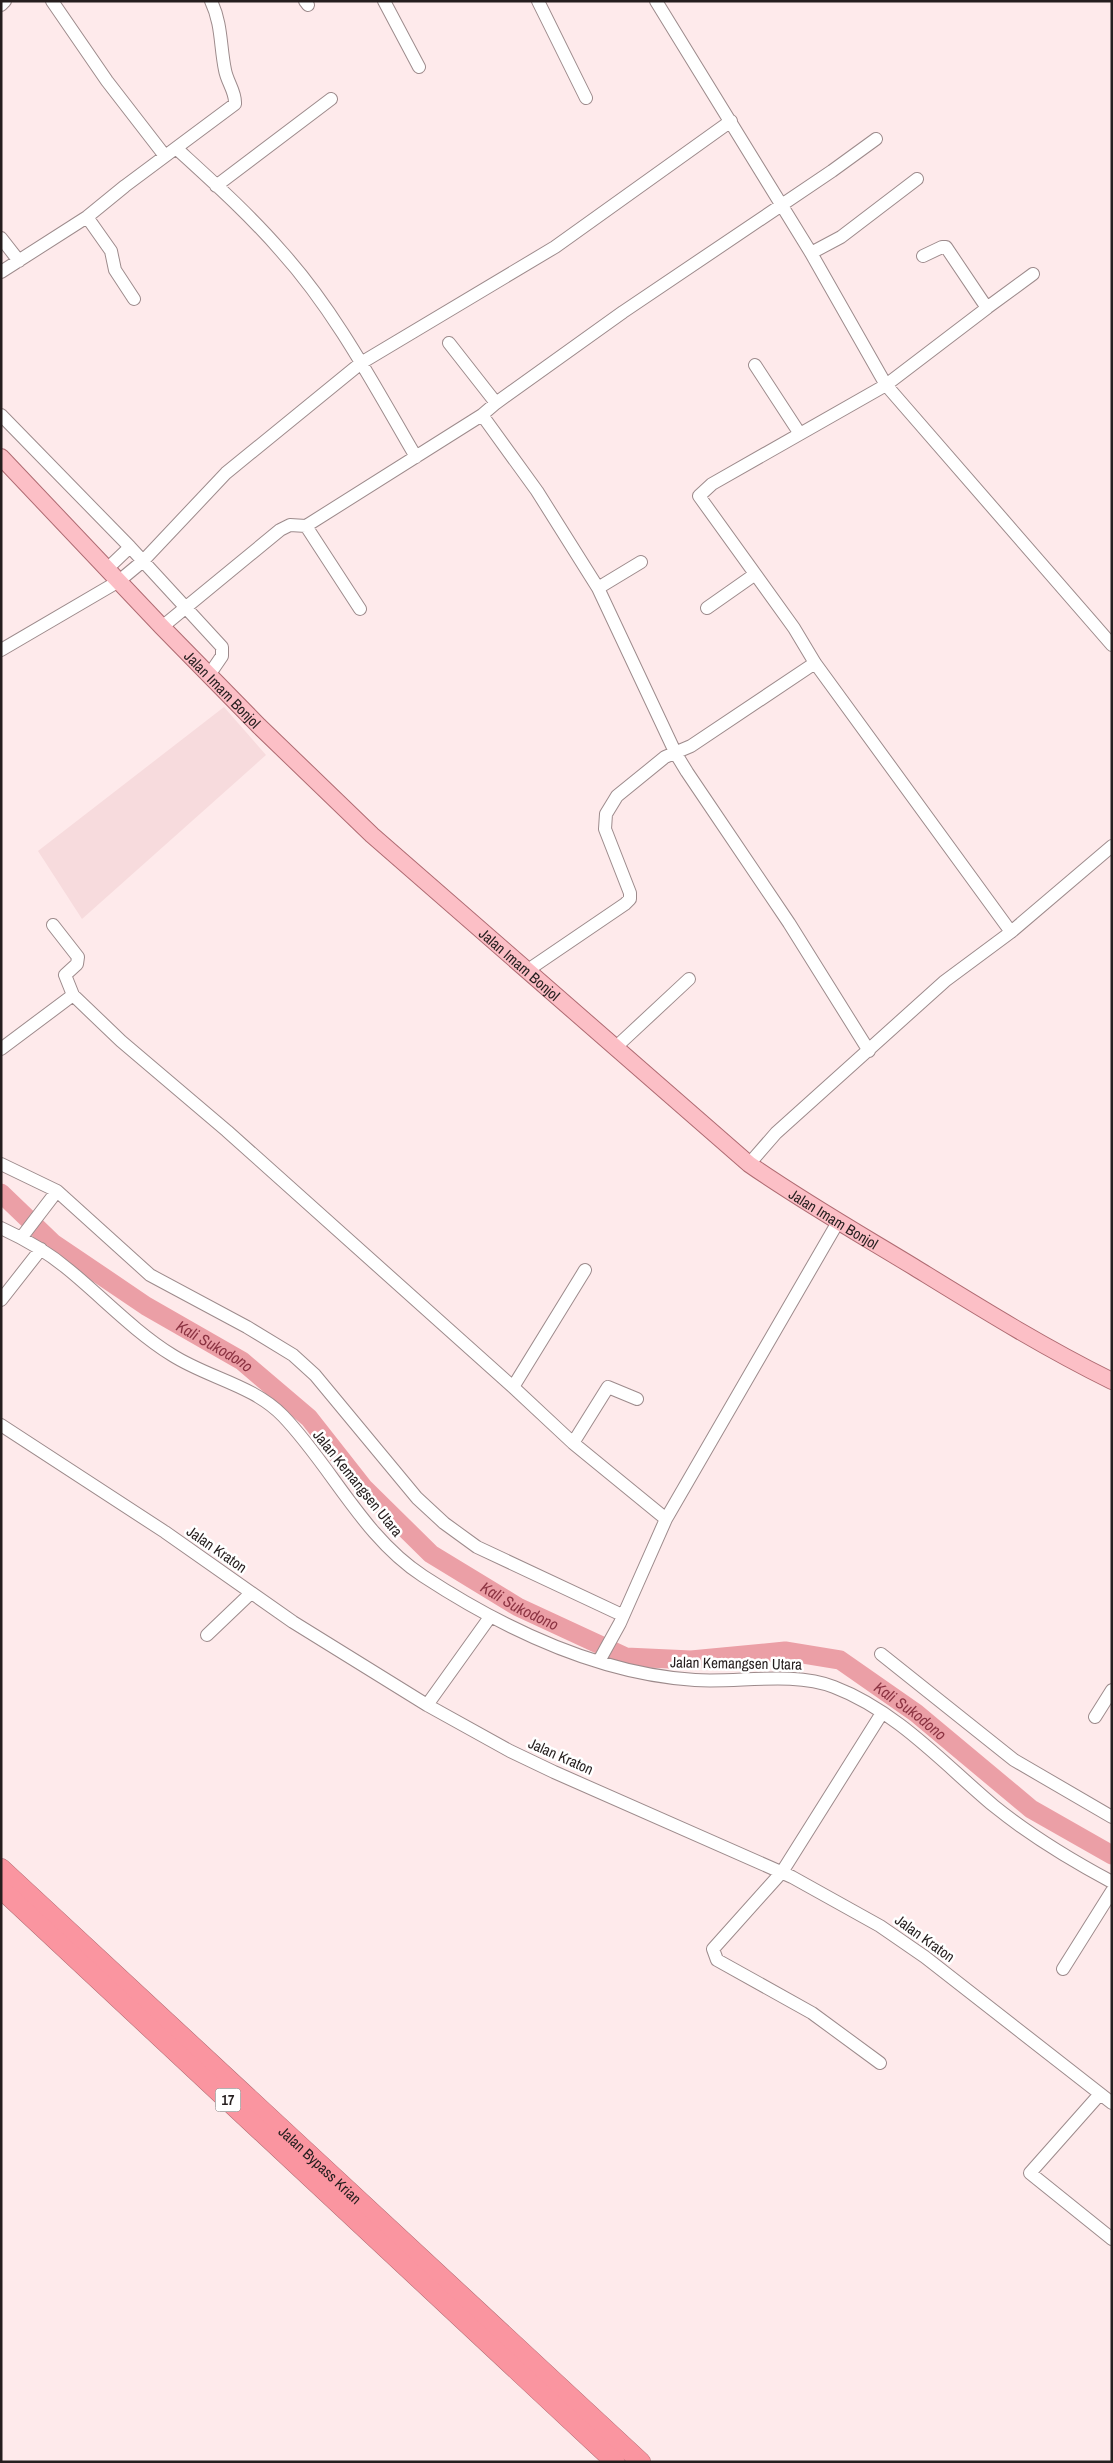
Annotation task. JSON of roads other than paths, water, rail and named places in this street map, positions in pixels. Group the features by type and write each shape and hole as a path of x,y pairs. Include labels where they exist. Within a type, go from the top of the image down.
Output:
{"highway":[{"name":"Jalan Bypass Krian","path":"1,1868 641,2462"},
{"name":"Jalan Bypass Krian","path":"1,1889 615,2462"}],"main road":[{"name":"Jalan Imam Bonjol","path":"1,457 209,675 372,835 749,1164 838,1222 1063,1357 1112,1381"}],"street":[{"path":"1,4 5,1"},
{"path":"52,1 107,81 165,156"},
{"path":"1,272 87,217 236,102 225,71 218,15 211,1"},
{"path":"384,1 419,67"},
{"path":"538,1 586,98"},
{"path":"656,1 811,253 886,386 1112,645"},
{"path":"216,186 331,99"},
{"path":"1,650 119,581 143,561 212,485 361,363 555,247 731,121"},
{"path":"162,627 280,530 290,525 306,526 482,415 624,312 876,139"},
{"path":"176,148 282,252 319,299 361,363 416,457"},
{"path":"811,253 841,237 917,179"},
{"path":"87,217 111,251 113,266 134,299"},
{"path":"1,238 19,261"},
{"path":"923,256 946,247 988,307"},
{"path":"1011,932 815,663 794,628 754,575 699,496 712,484 886,386 1033,274"},
{"path":"449,343 496,403"},
{"path":"755,365 800,434"},
{"path":"1,415 130,547 222,646 222,656 209,675"},
{"path":"482,415 537,491 598,588 676,754 789,923 870,1051"},
{"path":"306,526 360,609"},
{"path":"108,568 130,547"},
{"path":"598,588 641,562"},
{"path":"707,608 754,575"},
{"path":"528,970 628,902 630,893 606,834 606,814 617,796 641,774 666,756 676,754 815,663"},
{"path":"749,1164 776,1133 870,1051 945,981 1011,932 1112,846"},
{"path":"54,925 78,957 77,964 65,975 73,995 121,1041 227,1131 573,1443 666,1518"},
{"path":"616,1047 689,979"},
{"path":"1,1050 73,995"},
{"path":"1,1164 54,1195 150,1275 247,1327 300,1360 320,1381 396,1476 444,1523 488,1554 621,1619"},
{"path":"24,1234 54,1195"},
{"path":"601,1657 621,1619 666,1518 838,1222"},
{"name":"Jalan Kemangsen Utara","path":"1,1228 24,1234 69,1269 166,1351 191,1366 245,1389 271,1405 294,1428 360,1515 400,1560 490,1617 601,1657 614,1668 647,1676 681,1679 814,1681 850,1693 882,1713 928,1748 1021,1827 1053,1849 1112,1882"},
{"path":"1,1300 41,1249"},
{"path":"513,1387 585,1270"},
{"path":"573,1443 608,1387 637,1399"},
{"name":"Jalan Kraton","path":"1,1425 165,1532 251,1593 427,1705 546,1768 782,1872 902,1940 1112,2103"},
{"path":"208,1635 251,1593"},
{"path":"427,1705 490,1617"},
{"path":"881,1654 1014,1760 1112,1816"},
{"path":"1095,1717 1112,1690"},
{"path":"880,2064 812,2013 717,1960 714,1955 714,1947 782,1872 882,1713"},
{"path":"1063,1969 1112,1891"},
{"path":"1100,2094 1030,2173 1112,2239"}],"waterway":[{"name":"Kali Sukodono","path":"1,1193 53,1243 146,1306 242,1361 309,1418 364,1488 431,1554 518,1607 626,1657 691,1660 785,1651 840,1660 916,1713 1031,1809 1112,1855"}]}
